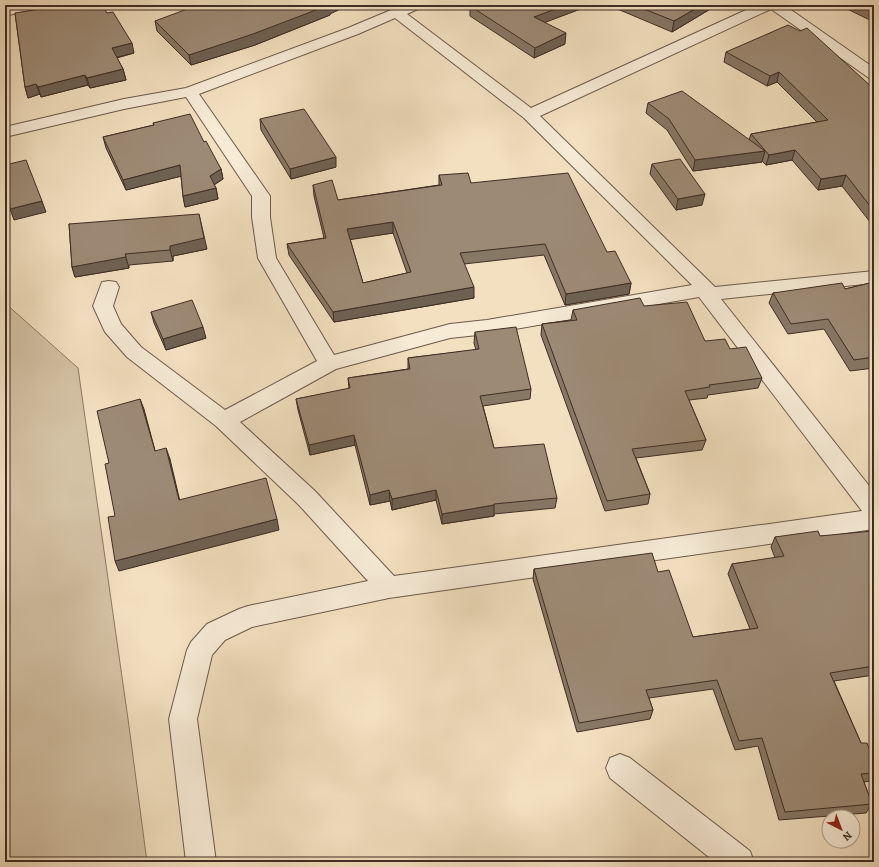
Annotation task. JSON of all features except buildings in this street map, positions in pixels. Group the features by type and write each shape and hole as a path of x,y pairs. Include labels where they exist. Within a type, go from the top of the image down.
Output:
{"street":[{"path":"5,12 33,5"},
{"path":"5,132 124,104 190,92 353,31 415,5"},
{"path":"530,115 768,5"},
{"path":"775,5 874,75"},
{"path":"397,13 530,115 707,291 874,509"},
{"path":"190,92 261,196 261,217 267,258 329,364"},
{"path":"224,420 329,364 450,330 487,327 707,291 874,277"},
{"path":"109,287 103,306 112,327 134,352 224,420 307,498 389,587"},
{"path":"201,862 183,719 200,650 216,632 248,617 389,587 874,519"},
{"path":"620,768 739,862"}],"shaded area":[{"path":"5,303 78,368 147,862 5,862"}]}
